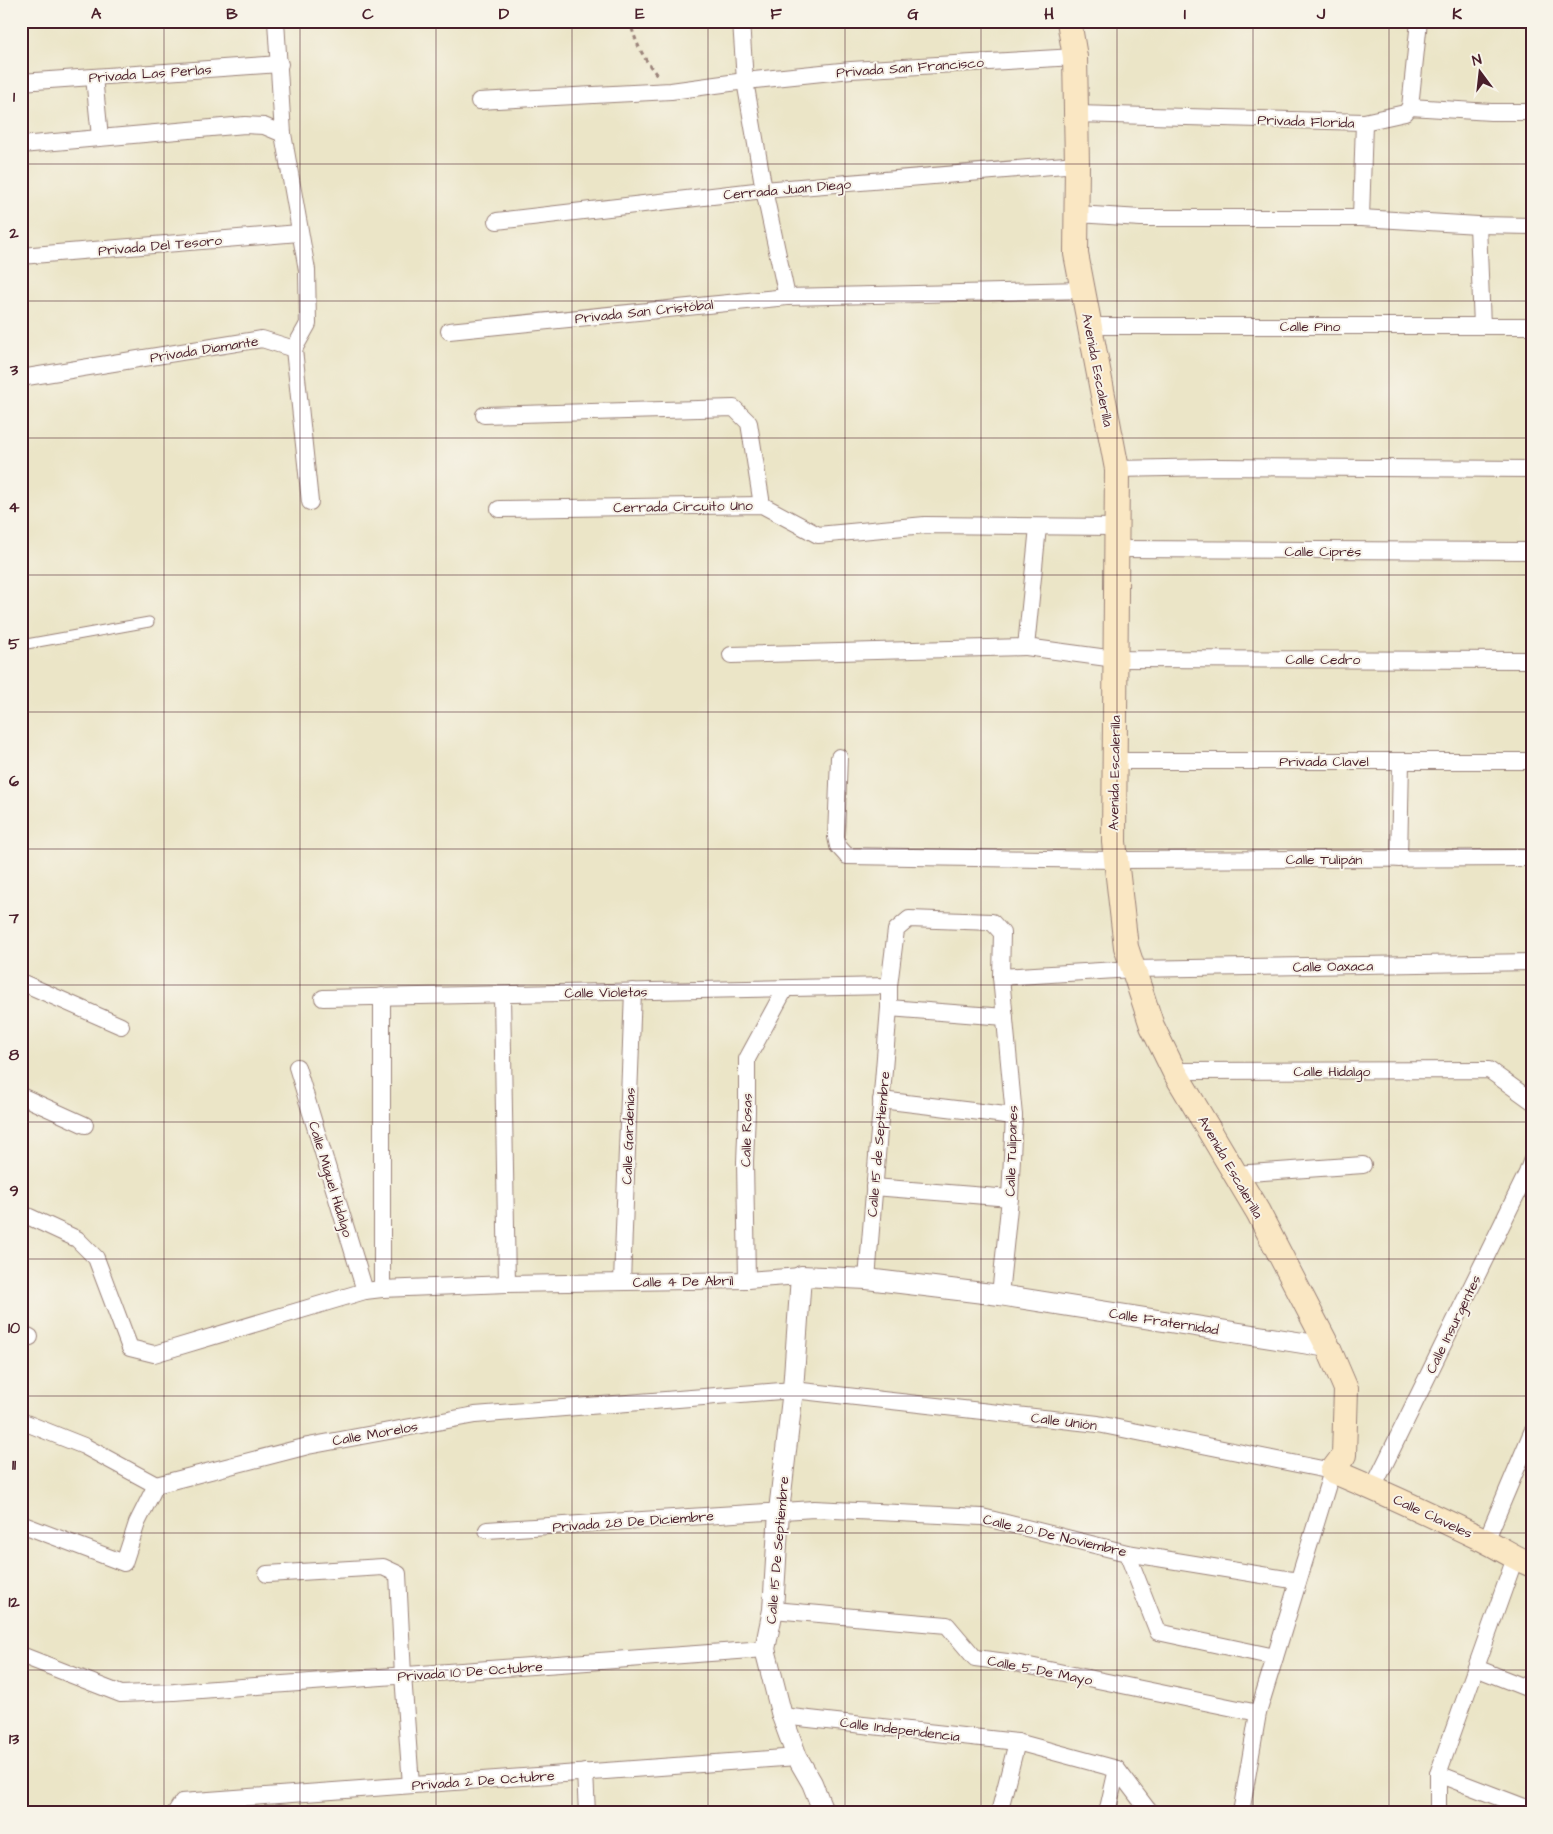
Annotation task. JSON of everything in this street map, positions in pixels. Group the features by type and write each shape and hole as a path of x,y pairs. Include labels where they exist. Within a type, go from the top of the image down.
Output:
{"main road":[{"name":"Avenida Escalerilla","path":"1069,21 1075,57 1076,254 1117,469 1114,842 1126,948 1152,1026 1174,1071 1258,1212 1328,1347 1346,1389 1344,1455 1332,1471"},
{"name":"Calle Claveles","path":"1332,1471 1486,1541 1523,1561"}],"street":[{"path":"276,21 283,134 306,270 308,324 294,349 310,502"},
{"path":"741,21 745,81 764,190 787,297"},
{"path":"1410,107 1419,21"},
{"name":"Privada San Francisco","path":"479,100 671,91 851,70 1075,57"},
{"name":"Privada Las Perlas","path":"21,82 280,64"},
{"path":"94,77 100,137"},
{"name":"Privada Florida","path":"1076,114 1364,122 1405,113 1410,107 1491,112 1532,112"},
{"path":"1361,218 1364,122"},
{"path":"21,145 245,125 264,126 283,134"},
{"name":"Cerrada Juan Diego","path":"497,221 764,190 1077,164"},
{"path":"1077,214 1141,218 1361,218 1478,225 1532,226"},
{"path":"1478,225 1482,326"},
{"name":"Privada Del Tesoro","path":"21,256 299,233"},
{"name":"Privada San Cristóbal","path":"449,330 787,297 1083,290"},
{"name":"Calle Pino","path":"1089,326 1532,326"},
{"name":"Privada Diamante","path":"21,378 262,339 294,349"},
{"path":"484,415 734,408 749,424 762,505"},
{"path":"1117,469 1214,467 1532,469"},
{"name":"Cerrada Circuito Uno","path":"499,509 762,505 818,535 925,525 1038,527 1115,538"},
{"path":"1026,647 1038,527"},
{"name":"Calle Ciprés","path":"1115,538 1532,551"},
{"name":"Calle Cedro","path":"731,655 1026,647 1115,659 1532,660"},
{"name":"Calle Tulipán","path":"839,757 836,836 838,846 847,856 1116,860 1532,858"},
{"name":"Privada Clavel","path":"1115,761 1532,761"},
{"path":"1399,859 1402,761"},
{"name":"Calle Tulipanes","path":"889,986 896,930 909,919 992,922 1002,933 1001,976 1014,1116 1010,1198 1000,1295"},
{"name":"Calle Oaxaca","path":"1001,976 1133,969 1532,962"},
{"path":"21,982 121,1026"},
{"path":"889,986 889,1008 1005,1017"},
{"name":"Calle Violetas","path":"323,998 889,986"},
{"name":"Calle Rosas","path":"747,1280 745,1162 747,1059 785,989"},
{"name":"Calle Gardenias","path":"622,1282 633,991"},
{"path":"502,995 507,1284"},
{"path":"382,996 382,1289"},
{"name":"Calle 15 de Septiembre","path":"867,1279 889,1008"},
{"name":"Calle Miguel Hidalgo","path":"297,1068 365,1291"},
{"name":"Calle Hidalgo","path":"1174,1071 1489,1070 1532,1101"},
{"path":"21,1096 85,1125"},
{"path":"881,1100 1014,1116"},
{"path":"1235,1174 1363,1165"},
{"name":"Calle Insurgentes","path":"1373,1488 1530,1169"},
{"path":"874,1188 1010,1198"},
{"name":"Calle 4 De Abril","path":"21,1214 77,1239 96,1258 130,1348 154,1354 365,1291 382,1289 507,1284 747,1280 801,1276 867,1279 1000,1295"},
{"name":"Calle 15 De Septiembre","path":"801,1276 793,1390 779,1511 773,1610 765,1649 782,1716 796,1757 812,1783 824,1813"},
{"name":"Calle Fraternidad","path":"1000,1295 1328,1347"},
{"name":"Calle Unión","path":"793,1390 1098,1424 1332,1471"},
{"name":"Calle Morelos","path":"156,1485 308,1446 475,1415 793,1390"},
{"path":"21,1421 84,1446 156,1485 137,1523 124,1563 21,1524"},
{"path":"1486,1541 1532,1432"},
{"path":"1241,1813 1258,1714 1332,1471"},
{"name":"Calle 20 De Noviembre","path":"779,1511 814,1510 982,1517 1127,1553 1298,1581"},
{"name":"Privada 28 De Diciembre","path":"487,1530 779,1511"},
{"path":"1127,1553 1158,1632 1276,1657"},
{"path":"1438,1813 1438,1774 1476,1668 1523,1561"},
{"path":"267,1574 383,1567 398,1574 402,1675 411,1785"},
{"name":"Calle 5 De Mayo","path":"773,1610 947,1625 975,1658 1015,1664 1258,1714"},
{"name":"Privada 10 De Octubre","path":"21,1655 121,1694 174,1692 765,1649"},
{"path":"1476,1668 1532,1690"},
{"name":"Calle Independencia","path":"782,1716 1017,1742 1117,1769"},
{"path":"999,1813 1017,1742"},
{"name":"Privada 2 De Octubre","path":"175,1813 182,1802 796,1757"},
{"path":"1107,1813 1117,1769"},
{"path":"1117,1769 1148,1810 1153,1813"},
{"path":"585,1772 587,1813"},
{"path":"1438,1774 1532,1810"}],"lane":[{"path":"21,645 149,622"}],"path":[{"path":"630,21 633,35 646,63 671,91"}]}
